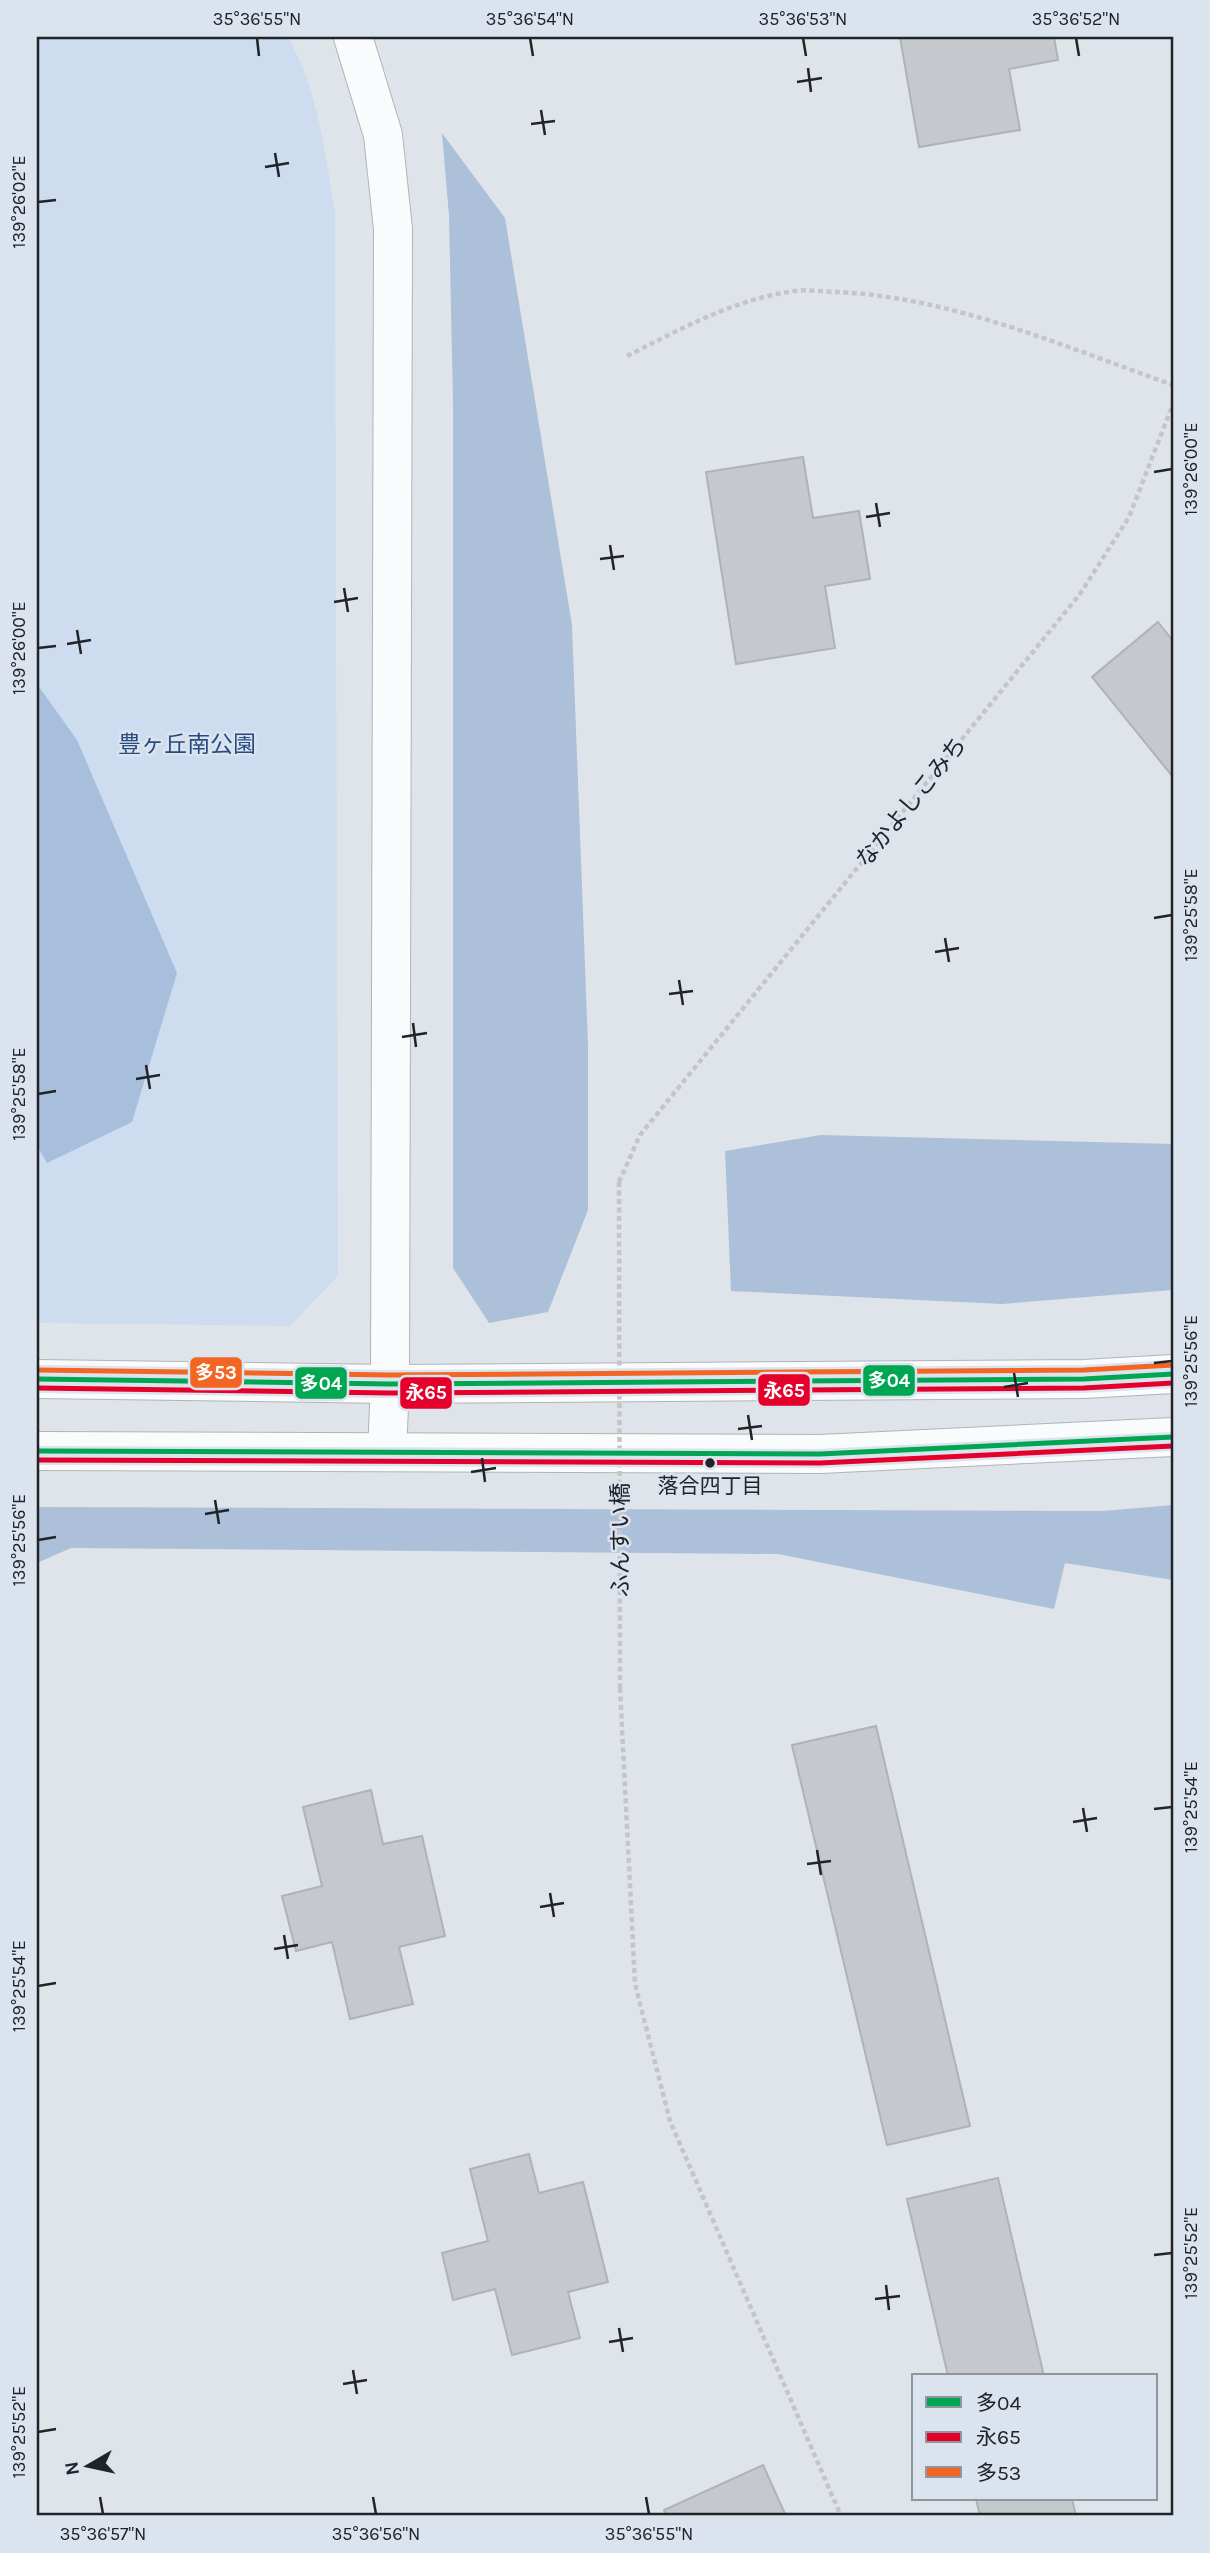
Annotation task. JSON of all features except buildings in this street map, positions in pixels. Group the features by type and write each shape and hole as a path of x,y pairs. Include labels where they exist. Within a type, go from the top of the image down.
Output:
{"street":[{"path":"353,37 383,135 393,229 390,1384 387,1452"},
{"path":"37,1379 390,1384 1070,1379 1173,1374"},
{"path":"37,1451 820,1454 1173,1437"}],"path":[{"path":"627,355 731,307 796,290 859,293 919,302 1047,340 1173,385"},
{"name":"なかよしこみち","path":"620,1182 640,1135 1080,594 1129,517 1173,404"},
{"name":"ふんすい橋","path":"620,1182 620,1688 635,1984 670,2121 841,2516"}],"green space":[{"name":"豊ヶ丘南公園","path":"37,37 288,37 307,78 324,144 335,212 338,1276 290,1326 37,1323"}],"shaded area":[{"path":"442,133 505,218 572,625 588,1044 588,1210 548,1312 489,1323 453,1268 453,402 449,216"},
{"path":"37,684 77,740 177,973 132,1122 47,1163 37,1146"},
{"path":"821,1135 1173,1144 1173,1290 1002,1304 731,1291 725,1151"},
{"path":"1173,1505 1173,1580 1065,1563 1054,1609 778,1554 71,1548 37,1563 37,1507 1103,1511"}],"transit line":[{"name":"多53","path":"37,1370 390,1375 1084,1370 1173,1365"},
{"name":"多04","path":"37,1379 390,1384 1084,1379 1173,1374"},
{"name":"永65","path":"37,1388 390,1393 1084,1388 1173,1383"},
{"name":"多04","path":"37,1451 820,1454 1173,1437"},
{"name":"永65","path":"37,1460 820,1463 1173,1446"}],"place":[{"name":"落合四丁目","path":"710,1463"}]}
